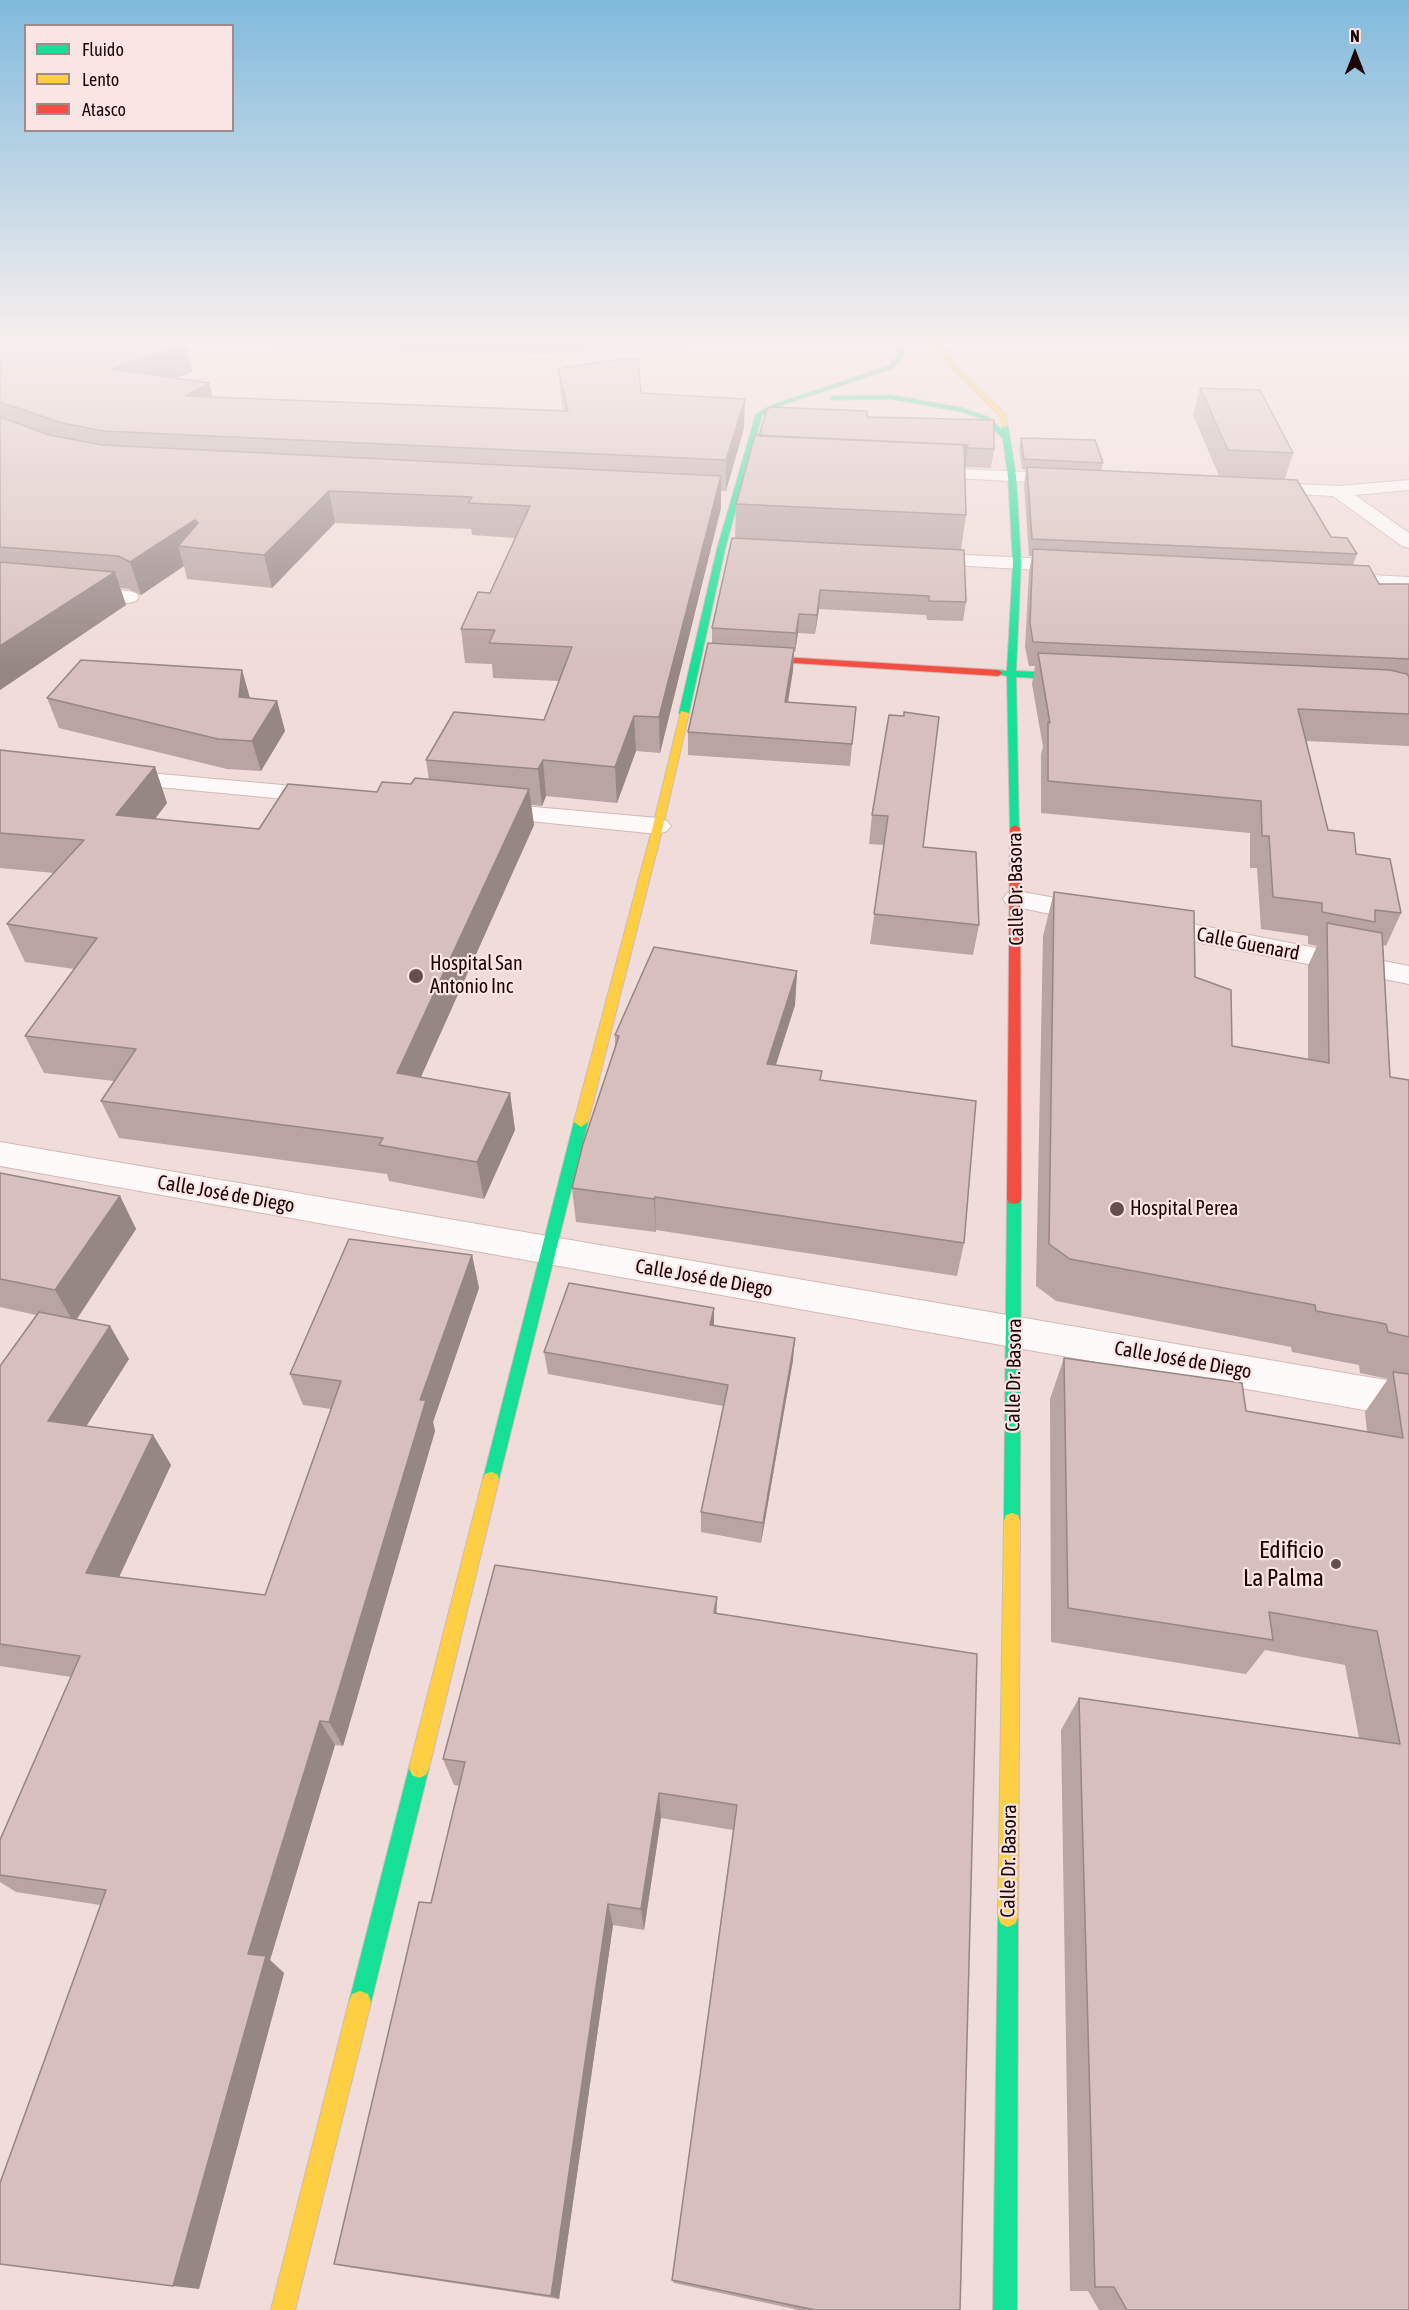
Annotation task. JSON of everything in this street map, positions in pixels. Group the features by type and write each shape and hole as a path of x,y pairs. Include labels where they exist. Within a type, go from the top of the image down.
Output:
{"main road":[{"path":"283,2310 548,1251 702,656 721,549 748,452"},
{"name":"Calle Dr. Basora","path":"1005,2310 1017,899 1011,674 1017,563 1010,452"},
{"path":"732,657 1094,678"}],"street":[{"path":"744,464 768,465"},
{"path":"908,471 1084,479"},
{"path":"1238,486 1338,491 1409,485"},
{"path":"1338,491 1409,542"},
{"path":"711,498 735,500"},
{"path":"1386,525 1409,523"},
{"path":"721,549 745,550"},
{"path":"899,558 1100,568"},
{"path":"1314,578 1409,583"},
{"path":"0,586 129,597"},
{"path":"94,776 352,798"},
{"path":"470,809 658,826"},
{"name":"Calle Guenard","path":"1017,899 1409,975"},
{"name":"Calle José de Diego","path":"0,1154 548,1251 1015,1330 1409,1401"}],"building":[{"path":"0,452 239,452 721,476 659,717 634,716 615,767 543,760 538,769 426,760 454,712 544,720 572,647 489,643 495,630 461,629 478,592 490,593 530,506 468,503 472,497 329,491 264,555 178,546 198,523 195,520 130,562 118,556 0,547"},
{"path":"550,452 729,452 726,460"},
{"path":"750,452 964,452 966,515 736,504"},
{"path":"1023,452 1099,452 1103,463 1024,459"},
{"path":"1027,467 1297,480 1331,537 1347,538 1357,554 1032,539"},
{"path":"732,538 964,550 966,602 929,601 929,596 820,590 817,615 799,614 796,633 712,628"},
{"path":"1033,549 1369,566 1379,584 1409,584 1409,659 1033,642 1030,623"},
{"path":"0,562 115,572 0,646"},
{"path":"708,643 794,648 785,702 856,707 852,744 688,732"},
{"path":"1038,653 1390,670 1407,674 1409,677 1409,714 1298,709 1328,830 1354,833 1356,854 1390,859 1401,913 1375,910 1375,922 1322,912 1322,903 1273,897 1269,836 1262,836 1261,801 1048,781 1048,722 1050,723"},
{"path":"81,660 242,670 239,697 277,701 252,741 218,739 47,698"},
{"path":"904,712 939,717 923,847 976,852 979,925 874,914 888,816 872,815 889,715 904,716"},
{"path":"0,750 155,767 116,815 259,829 288,784 377,792 382,782 411,784 415,778 529,789 397,1073 510,1093 477,1162 379,1145 383,1138 101,1101 136,1049 25,1036 97,938 7,924 84,840 0,833"},
{"path":"1054,892 1194,911 1195,977 1231,990 1232,1046 1329,1063 1327,923 1382,933 1390,1077 1409,1080 1409,1337 1388,1332 1386,1324 1316,1311 1315,1305 1070,1259 1049,1244"},
{"path":"654,947 797,971 767,1064 822,1071 820,1080 976,1101 964,1243 655,1197 654,1199 572,1188 583,1144 619,1036 615,1035"},
{"path":"0,1173 120,1196 55,1290 0,1279"},
{"path":"349,1239 472,1255 420,1400 426,1400 329,1722 320,1721 248,1954 266,1956 173,2286 0,2264 0,2183 106,1890 0,1875 0,1840 80,1656 0,1644 0,1366 39,1312 110,1326 48,1421 153,1435 86,1573 265,1595 341,1381 290,1374"},
{"path":"569,1283 714,1308 710,1325 795,1338 763,1523 701,1512 728,1385 544,1352"},
{"path":"1064,1358 1242,1383 1246,1411 1403,1438 1393,1372 1409,1374 1409,2310 1127,2310 1114,2287 1095,2287 1079,1698 1400,1744 1377,1631 1269,1612 1273,1640 1068,1608"},
{"path":"495,1565 717,1597 714,1613 977,1654 960,2310 815,2310 672,2280 737,1805 659,1793 641,1909 608,1904 551,2296 334,2264 419,1902 431,1903 465,1762 443,1759"}],"traffic: fast":[{"path":"684,713 721,549 748,452"},
{"path":"998,673 1011,674 1017,563 1009,452"},
{"path":"1015,828 1011,674 1078,677"},
{"path":"491,1479 581,1122"},
{"path":"1012,1521 1014,1199"},
{"path":"360,2002 419,1768"},
{"path":"1005,2310 1008,1917"}],"traffic: slow":[{"path":"581,1122 658,826 684,713"},
{"path":"419,1768 491,1479"},
{"path":"1008,1917 1012,1521"},
{"path":"283,2310 360,2002"}],"traffic: jam":[{"path":"749,658 998,673"},
{"path":"1014,1199 1015,828"}],"place":[{"name":"Hospital San Antonio Inc","path":"416,976"},
{"name":"Hospital Perea","path":"1117,1209"},
{"name":"Edificio La Palma","path":"1336,1564"}]}
